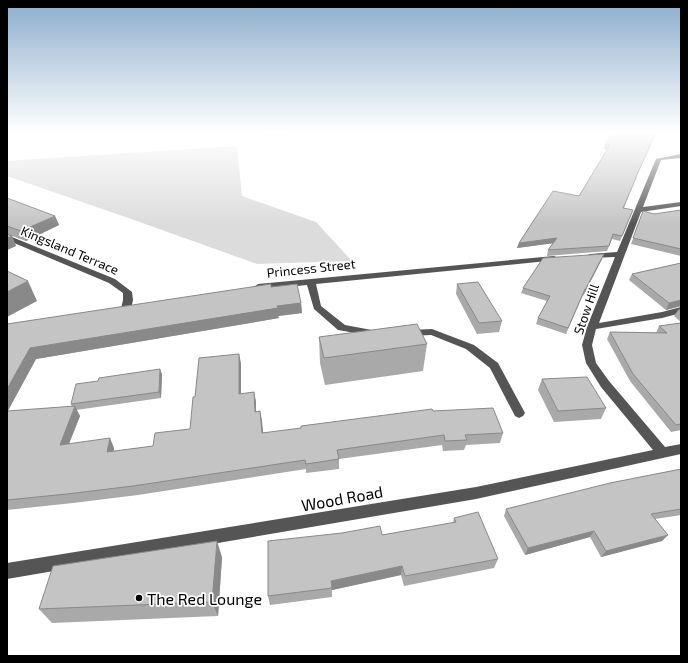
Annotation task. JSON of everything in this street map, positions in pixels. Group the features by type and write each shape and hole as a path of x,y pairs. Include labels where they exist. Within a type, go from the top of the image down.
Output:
{"street":[{"name":"Stow Hill","path":"657,164 620,254 592,327 587,345 591,363 605,384 662,452"},
{"path":"638,210 681,204"},
{"name":"Kingsland Terrace","path":"7,237 112,281 127,292 128,300 126,309"},
{"path":"581,256 620,254"},
{"name":"Princess Street","path":"252,288 275,284 311,282 566,257"},
{"path":"311,282 317,307 342,328 385,334"},
{"path":"592,327 662,315 681,310"},
{"path":"400,333 432,332 470,347 494,366 519,413"},
{"name":"Wood Road","path":"7,571 476,493 681,449"}],"shaded area":[{"path":"7,164 239,164 242,196 316,222 352,261 257,264 7,176"}],"building":[{"path":"598,164 642,164 623,208 633,210 622,236 613,234 609,246 548,250 557,238 519,243 553,191 579,196"},
{"path":"7,198 55,216 21,231 7,226"},
{"path":"681,210 681,249 633,238 643,211 654,214"},
{"path":"604,254 585,289 568,328 538,318 550,296 523,288 543,258"},
{"path":"681,263 681,300 669,303 632,274"},
{"path":"7,271 28,281 7,292"},
{"path":"478,282 502,321 479,323 457,284"},
{"path":"271,284 271,287 297,284 301,303 30,348 7,389 7,324"},
{"path":"681,323 681,424 676,425 633,374 610,332 667,333 659,326"},
{"path":"417,324 427,344 324,358 319,337"},
{"path":"239,354 239,394 254,392 255,412 260,411 262,433 301,428 301,426 432,409 433,411 493,408 503,433 465,435 467,440 445,441 444,435 337,450 339,459 306,464 305,460 133,486 7,500 7,411 75,406 60,445 110,438 107,452 153,446 155,433 190,429 199,358"},
{"path":"160,369 159,392 71,404 76,384 98,381 99,378"},
{"path":"587,377 606,408 558,411 542,379"},
{"path":"681,469 681,509 651,514 668,535 606,551 594,531 528,548 506,509 610,483"},
{"path":"478,512 498,559 405,576 402,566 331,581 332,588 268,596 268,541 342,533 380,526 382,535 456,522 454,518"},
{"name":"The Red Lounge","path":"217,541 212,602 39,609 53,566"}],"place":[{"name":"The Red Lounge","path":"139,598"}]}
